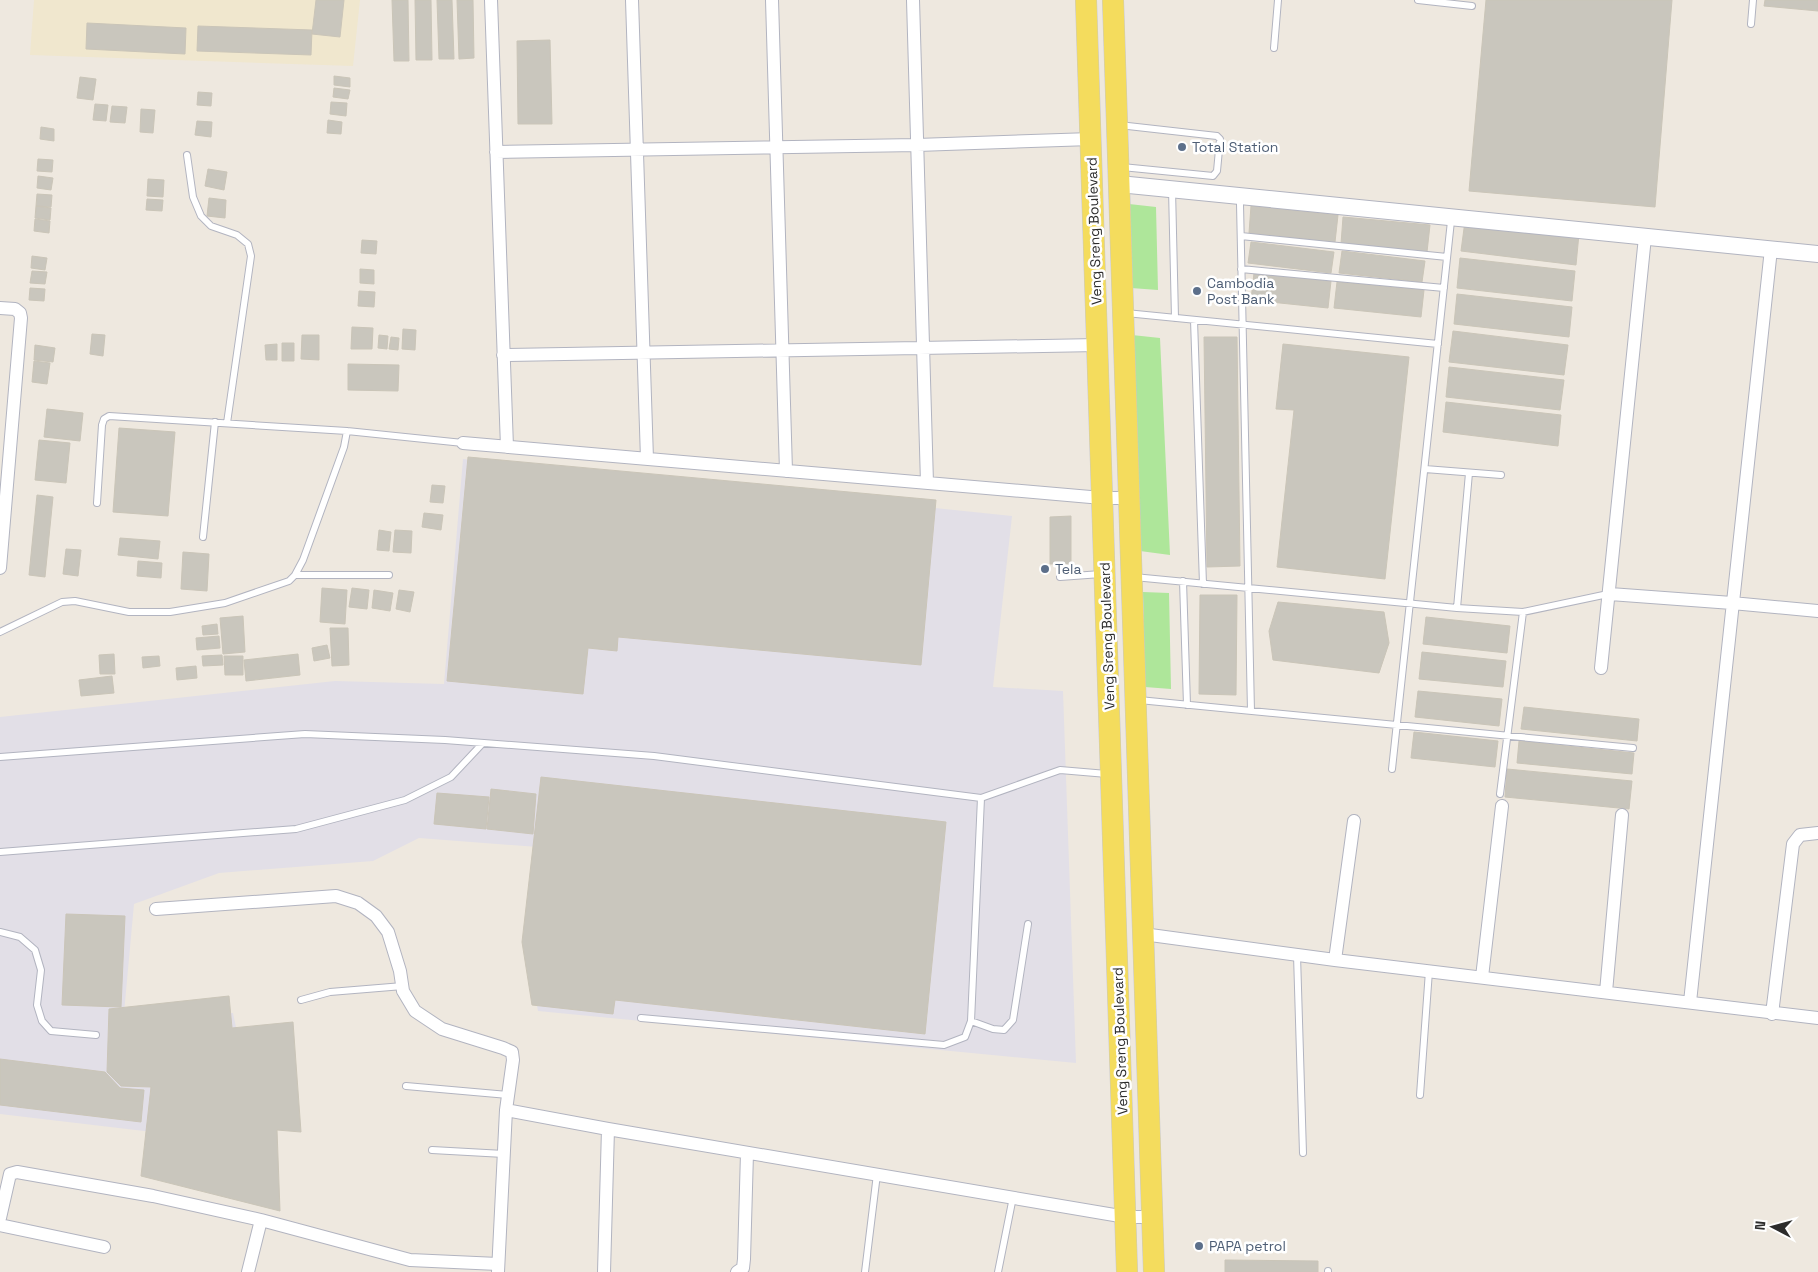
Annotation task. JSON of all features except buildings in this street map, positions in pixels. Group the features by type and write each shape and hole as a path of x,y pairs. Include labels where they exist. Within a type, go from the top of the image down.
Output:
{"main road":[{"name":"Veng Sreng Boulevard","path":"1086,0 1128,1272"},
{"name":"Veng Sreng Boulevard","path":"1113,0 1154,1272"},
{"path":"1111,774 1138,773"}],"street":[{"path":"491,0 507,447"},
{"path":"632,0 647,459"},
{"path":"772,0 786,471"},
{"path":"913,0 927,483"},
{"path":"496,152 917,145 1091,139"},
{"path":"1119,176 1172,190 1818,254"},
{"path":"1601,668 1645,237"},
{"path":"1690,1002 1771,250"},
{"path":"0,308 15,309 20,313 21,318 0,568"},
{"path":"504,355 1098,345"},
{"path":"463,443 1102,498 1129,498"},
{"path":"1610,594 1818,611"},
{"path":"1482,977 1501,800"},
{"path":"1606,992 1622,815"},
{"path":"1336,960 1354,821"},
{"path":"1772,1014 1793,844 1800,835 1818,833"},
{"path":"0,1218 10,1174 17,1172 154,1196 261,1220 410,1260 444,1267 498,1268 506,1110 513,1060 512,1052 442,1029 415,1011 403,991 400,970 388,932 376,916 358,903 336,896 156,909"},
{"path":"1143,934 1336,960 1690,1002 1772,1014 1818,1018"},
{"path":"506,1110 1126,1217 1152,1216"},
{"path":"604,1272 608,1129"},
{"path":"737,1272 742,1268 744,1260 747,1153"},
{"path":"248,1272 261,1220"},
{"path":"0,1225 104,1247"}],"lane":[{"path":"1274,48 1278,0"},
{"path":"1418,0 1472,6"},
{"path":"1751,24 1752,0"},
{"path":"1117,124 1217,136 1220,138 1217,170 1213,176 1119,176"},
{"path":"187,155 193,197 201,216 211,226 236,235 248,244 251,256 227,423"},
{"path":"1172,190 1176,318"},
{"path":"1240,204 1251,711"},
{"path":"1392,769 1451,221"},
{"path":"1241,236 1447,257"},
{"path":"1241,269 1444,288"},
{"path":"1123,313 1438,344"},
{"path":"1194,320 1203,584"},
{"path":"96,503 102,424 104,419 109,416 216,422 463,443"},
{"path":"203,537 216,422"},
{"path":"0,632 62,602 74,601 129,612 170,612 225,603 289,581 295,575 303,560 341,456 347,432"},
{"path":"1425,469 1501,475"},
{"path":"1457,608 1469,473"},
{"path":"1060,577 1105,573"},
{"path":"295,575 389,575"},
{"path":"1132,577 1410,604 1523,612 1610,594"},
{"path":"1183,582 1187,704"},
{"path":"1501,800 1523,612"},
{"path":"1136,699 1633,748"},
{"path":"0,757 305,734 445,740 654,756 981,798 1060,770 1111,774"},
{"path":"0,852 296,829 405,800 451,777 482,744"},
{"path":"641,1018 944,1044 964,1037 971,1021 981,798"},
{"path":"971,1021 993,1029 1004,1030 1013,1020 1028,924"},
{"path":"0,932 20,937 35,950 41,970 37,1005 42,1020 51,1031 96,1035"},
{"path":"1297,955 1303,1153"},
{"path":"1420,1095 1429,971"},
{"path":"301,1000 330,992 403,986"},
{"path":"406,1086 508,1095"},
{"path":"432,1150 504,1154"},
{"path":"866,1272 877,1174"},
{"path":"998,1272 1013,1197"}],"shaded area":[{"path":"34,0 360,0 353,66 30,55"},
{"path":"463,459 1012,516 993,687 1063,691 1076,1063 538,1011 528,959 538,847 419,838 373,861 219,873 134,904 124,1013 233,1013 246,1074 161,1133 0,1114 0,717 335,681 444,684"}],"green space":[{"path":"1129,204 1156,207 1158,290 1131,288"},
{"path":"1132,335 1160,338 1170,555 1140,551"},
{"path":"1143,592 1169,593 1171,689 1145,687"}],"place":[{"name":"Total Station","path":"1182,147"},
{"name":"Cambodia Post Bank","path":"1197,291"},
{"name":"Tela","path":"1045,569"},
{"name":"PAPA petrol","path":"1199,1246"}]}
